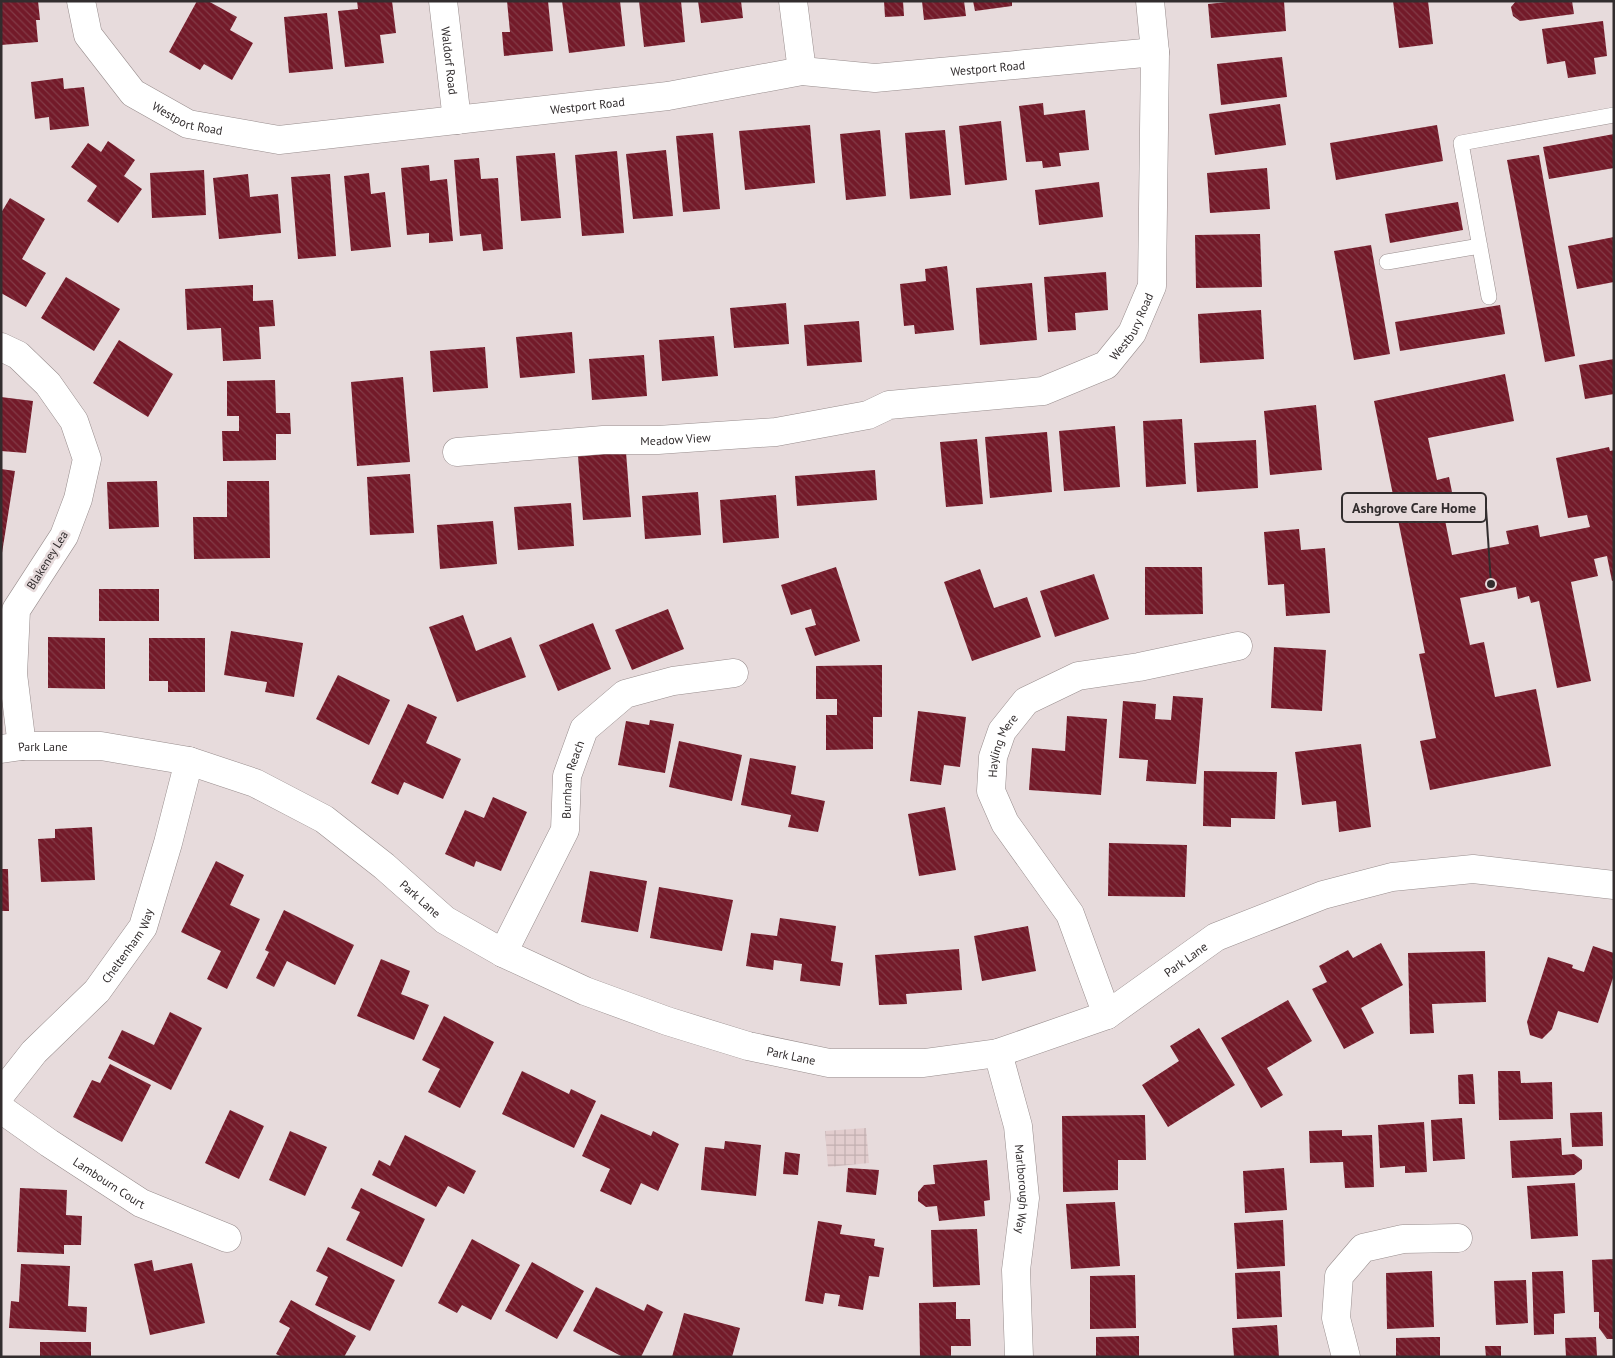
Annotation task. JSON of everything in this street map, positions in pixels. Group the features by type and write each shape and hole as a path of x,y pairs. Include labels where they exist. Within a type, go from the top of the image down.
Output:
{"street":[{"name":"Westport Road","path":"81,1 88,34 133,93 188,124 279,140 668,96 802,71 874,78 1155,52"},
{"name":"Waldorf Road","path":"443,1 457,120"},
{"path":"793,1 802,71"},
{"name":"Westbury Road","path":"889,405 1044,391 1106,365 1132,333 1152,286 1155,52 1150,1"},
{"name":"Blakeney Lea","path":"1,347 18,355 48,384 74,421 87,459 78,499 64,536 16,610 12,748"},
{"name":"Meadow View","path":"457,452 603,440 658,440 776,432 868,415 889,405"},
{"name":"Hayling Mere","path":"1108,1015 1070,914 1005,824 991,790 993,757 1002,731 1026,701 1078,676 1139,667 1238,646"},
{"name":"Burnham Reach","path":"504,953 565,830 567,776 584,728 625,694 672,682 734,673"},
{"name":"Park Lane","path":"12,748 102,746 189,761 255,782 324,819 384,866 445,920 504,953 585,991 667,1021 748,1046 829,1063 924,1063 998,1053 1108,1015 1216,937 1323,895 1392,877 1473,869 1614,884"},
{"name":"Cheltenham Way","path":"1,1094 34,1052 97,991 143,927 168,843 189,761"},
{"name":"Marlborough Way","path":"998,1053 1018,1126 1025,1198 1016,1270 1019,1357"},
{"name":"Lambourn Court","path":"1,1109 140,1203 227,1238"},
{"path":"1346,1357 1336,1318 1339,1276 1363,1248 1403,1239 1458,1238"}],"lane":[{"path":"1489,297 1461,143 1614,115"},
{"path":"1387,262 1480,246"}],"shaded area":[{"path":"866,1128 869,1163 828,1167 825,1131"}],"building":[{"path":"1,1 38,1 40,20 36,20 38,42 1,45"},
{"path":"197,1 208,1 237,17 230,30 253,43 232,80 204,64 200,70 169,52"},
{"path":"357,1 392,1 396,33 380,35 384,63 345,67 338,11 358,9"},
{"path":"507,1 548,1 553,51 504,56 502,32 510,32"},
{"path":"562,1 620,1 625,46 569,53"},
{"path":"639,1 681,1 685,42 644,47"},
{"path":"698,1 741,1 743,18 701,23"},
{"path":"884,1 903,1 904,16 885,17"},
{"path":"922,1 964,1 966,16 924,20"},
{"path":"973,1 1012,1 1012,6 975,11"},
{"path":"1237,1 1284,1 1286,31 1211,38 1208,4"},
{"path":"1393,1 1428,1 1433,44 1399,48"},
{"path":"1516,1 1572,1 1574,14 1520,21 1513,16 1511,7"},
{"path":"327,13 333,69 289,73 284,17"},
{"path":"1603,21 1607,56 1594,58 1596,74 1568,78 1565,61 1547,64 1542,29"},
{"path":"1282,57 1287,97 1221,105 1217,64"},
{"path":"63,78 64,89 84,87 89,126 50,130 49,117 35,119 31,82"},
{"path":"1043,103 1044,115 1085,110 1089,150 1059,153 1061,166 1043,168 1042,161 1026,162 1019,106"},
{"path":"1280,104 1286,145 1215,155 1209,114"},
{"path":"1001,121 1007,180 965,185 959,126"},
{"path":"810,125 815,183 745,190 739,131"},
{"path":"1437,125 1443,161 1336,180 1330,143"},
{"path":"880,130 886,196 846,200 840,134"},
{"path":"945,130 951,195 910,199 905,133"},
{"path":"713,133 720,209 683,212 676,136"},
{"path":"1614,134 1614,168 1549,179 1543,147"},
{"path":"108,141 135,160 124,176 142,189 118,223 87,201 97,186 71,167 88,143 101,152"},
{"path":"666,150 673,216 633,219 626,154"},
{"path":"617,151 624,233 582,236 575,155"},
{"path":"555,153 561,218 521,221 516,156"},
{"path":"1539,155 1575,356 1545,362 1507,160"},
{"path":"479,158 481,179 498,178 503,249 483,251 481,234 460,236 454,160"},
{"path":"429,165 430,181 447,179 453,241 429,243 429,233 407,235 401,168"},
{"path":"1267,168 1270,209 1210,213 1207,173"},
{"path":"204,170 206,215 152,218 150,173"},
{"path":"369,173 371,194 385,192 391,247 351,251 344,176"},
{"path":"248,174 250,197 278,194 281,233 219,239 213,178"},
{"path":"330,174 336,256 298,259 291,177"},
{"path":"1099,182 1103,217 1039,225 1035,190"},
{"path":"10,198 45,219 22,259 46,273 26,307 1,293 1,213"},
{"path":"1458,202 1463,230 1390,243 1385,214"},
{"path":"1260,234 1262,287 1196,288 1195,235"},
{"path":"1614,237 1614,282 1577,289 1568,246"},
{"path":"1371,245 1390,354 1354,360 1334,251"},
{"path":"947,266 954,330 915,334 914,325 904,326 900,284 926,281 925,269"},
{"path":"1106,272 1108,310 1075,313 1076,330 1048,332 1044,277"},
{"path":"66,277 120,309 94,351 41,318"},
{"path":"1032,283 1037,340 980,345 976,288"},
{"path":"253,285 253,301 273,300 275,326 259,327 261,359 223,361 221,328 187,330 185,289"},
{"path":"786,303 789,344 734,348 730,308"},
{"path":"1500,305 1505,334 1400,351 1395,322"},
{"path":"1261,310 1264,359 1200,363 1198,314"},
{"path":"859,321 862,362 807,366 804,325"},
{"path":"572,332 575,373 520,378 516,337"},
{"path":"714,336 718,376 662,381 659,340"},
{"path":"119,340 173,374 148,417 93,383"},
{"path":"485,347 488,388 433,392 430,351"},
{"path":"644,355 647,396 592,400 589,359"},
{"path":"1614,359 1614,394 1585,399 1579,365"},
{"path":"1505,374 1514,421 1428,438 1437,480 1449,477 1457,517 1445,520 1452,555 1509,544 1506,531 1538,525 1540,537 1590,527 1587,515 1568,518 1556,458 1609,447 1610,451 1614,450 1614,580 1612,581 1607,556 1594,559 1598,576 1571,582 1591,681 1557,688 1539,601 1531,603 1529,596 1518,599 1516,587 1460,598 1470,645 1484,642 1495,697 1536,689 1551,766 1430,790 1420,741 1436,738 1419,654 1425,653 1374,401"},
{"path":"403,377 410,462 357,466 351,382"},
{"path":"275,380 276,413 290,413 291,434 276,434 276,460 223,461 222,431 239,431 239,416 227,416 227,381"},
{"path":"1,397 33,401 26,453 1,451"},
{"path":"1316,405 1322,470 1270,475 1264,411"},
{"path":"1182,419 1186,484 1146,487 1143,421"},
{"path":"1115,426 1120,487 1064,491 1059,431"},
{"path":"1047,432 1052,492 990,498 985,437"},
{"path":"977,439 983,504 946,507 940,442"},
{"path":"1256,440 1258,488 1197,492 1194,443"},
{"path":"626,452 631,517 583,520 578,456"},
{"path":"1,469 15,471 2,553 1,553"},
{"path":"875,470 877,500 797,506 795,476"},
{"path":"410,474 414,533 370,535 367,477"},
{"path":"157,481 159,527 109,529 107,482"},
{"path":"227,481 269,481 270,558 194,559 193,517 227,517"},
{"path":"698,492 701,535 645,539 642,496"},
{"path":"776,495 779,538 723,543 720,500"},
{"path":"571,503 574,546 518,550 514,507"},
{"path":"493,521 497,564 440,569 437,525"},
{"path":"1299,529 1301,550 1325,548 1330,613 1286,616 1284,584 1268,585 1264,532"},
{"path":"836,567 860,641 815,656 805,628 816,625 811,609 791,615 781,585"},
{"path":"1145,567 1202,567 1203,614 1145,615"},
{"path":"980,569 994,608 1027,597 1041,637 972,661 944,582"},
{"path":"1094,574 1109,619 1055,637 1040,591"},
{"path":"99,589 159,589 159,621 99,621"},
{"path":"668,609 684,649 632,670 615,630"},
{"path":"463,615 476,651 511,637 526,677 457,702 429,627"},
{"path":"593,623 611,669 558,691 539,645"},
{"path":"231,631 303,643 294,697 265,692 267,682 224,675"},
{"path":"48,637 105,638 105,689 48,688"},
{"path":"149,638 205,638 205,692 168,692 168,681 149,681"},
{"path":"1274,647 1326,650 1322,711 1271,708"},
{"path":"882,665 882,717 873,717 873,749 826,750 826,715 837,715 837,699 816,699 816,666"},
{"path":"338,675 390,700 369,745 316,719"},
{"path":"1173,696 1203,698 1196,784 1146,781 1148,760 1119,758 1123,701 1156,704 1155,719 1171,720"},
{"path":"408,704 437,717 426,743 461,759 443,799 404,782 398,795 371,783"},
{"path":"918,711 966,717 960,767 944,765 941,785 910,781"},
{"path":"1067,716 1107,719 1101,795 1029,790 1032,748 1065,751"},
{"path":"650,720 674,724 665,773 618,765 626,721 649,725"},
{"path":"679,741 742,755 732,801 669,787"},
{"path":"1361,744 1371,827 1339,832 1336,801 1302,805 1295,752"},
{"path":"750,758 796,766 791,794 825,801 818,832 788,827 791,815 741,805"},
{"path":"1204,771 1277,772 1275,819 1231,818 1231,827 1203,826"},
{"path":"493,797 527,812 501,871 476,861 474,867 445,854 465,810 484,818"},
{"path":"945,807 956,870 919,876 908,814"},
{"path":"92,827 95,880 41,882 38,839 55,838 55,829"},
{"path":"1109,843 1187,845 1185,897 1108,896"},
{"path":"216,861 244,875 230,905 260,919 227,989 207,979 221,951 181,932"},
{"path":"1,869 8,869 9,911 1,911"},
{"path":"590,871 647,881 638,932 581,922"},
{"path":"659,887 733,900 722,951 650,938"},
{"path":"284,910 354,945 335,985 287,961 274,987 256,978 269,952 265,950"},
{"path":"780,918 836,926 831,961 843,963 840,986 800,981 802,964 774,960 773,970 746,966 751,933 777,936"},
{"path":"1028,926 1036,971 982,981 974,936"},
{"path":"1381,943 1403,985 1361,1008 1374,1033 1344,1049 1312,989 1327,982 1319,966 1348,950 1353,958"},
{"path":"1593,946 1614,953 1614,975 1598,1023 1558,1011 1552,1029 1542,1039 1530,1035 1527,1022 1548,957 1573,965 1572,968 1584,972"},
{"path":"959,949 962,990 906,994 907,1004 879,1005 875,955"},
{"path":"1485,951 1486,1002 1432,1004 1434,1033 1410,1034 1408,953"},
{"path":"381,959 410,971 401,994 429,1005 414,1040 357,1016"},
{"path":"1288,1000 1312,1041 1267,1068 1283,1095 1261,1108 1221,1038"},
{"path":"170,1012 202,1028 171,1090 108,1058 122,1030 154,1045"},
{"path":"444,1016 494,1042 460,1108 428,1092 440,1069 422,1060"},
{"path":"1199,1028 1235,1085 1168,1127 1142,1085 1179,1061 1170,1046"},
{"path":"110,1064 151,1085 122,1142 73,1117 92,1080 100,1083"},
{"path":"522,1071 569,1094 571,1089 596,1101 574,1148 502,1114"},
{"path":"1498,1071 1520,1071 1521,1083 1552,1082 1553,1119 1499,1120"},
{"path":"1473,1074 1475,1104 1459,1104 1458,1075"},
{"path":"230,1110 264,1126 239,1179 205,1163"},
{"path":"1602,1112 1603,1146 1572,1147 1570,1113"},
{"path":"601,1114 651,1136 653,1131 679,1144 658,1191 641,1183 631,1205 600,1191 610,1169 582,1156"},
{"path":"1145,1115 1146,1160 1118,1160 1118,1190 1063,1192 1062,1116"},
{"path":"1462,1118 1465,1159 1433,1161 1431,1120"},
{"path":"1424,1122 1427,1172 1405,1173 1405,1166 1380,1168 1378,1125"},
{"path":"1342,1130 1342,1136 1372,1135 1374,1187 1345,1188 1343,1162 1310,1163 1309,1131"},
{"path":"290,1131 327,1147 305,1196 269,1180"},
{"path":"405,1135 476,1171 464,1194 448,1186 436,1207 372,1175 379,1160 390,1166"},
{"path":"1561,1138 1562,1155 1574,1154 1582,1160 1582,1169 1574,1175 1512,1178 1510,1141"},
{"path":"725,1141 761,1145 756,1196 701,1190 705,1147 724,1149"},
{"path":"785,1152 800,1154 798,1175 783,1174"},
{"path":"987,1160 990,1200 984,1201 985,1216 939,1221 937,1206 926,1207 918,1201 918,1192 924,1185 935,1184 933,1165"},
{"path":"848,1168 879,1170 876,1195 846,1192"},
{"path":"1284,1168 1287,1210 1245,1213 1243,1171"},
{"path":"1575,1183 1578,1236 1531,1239 1527,1186"},
{"path":"20,1188 67,1190 66,1215 82,1216 81,1245 64,1245 64,1254 17,1252"},
{"path":"361,1188 425,1219 402,1267 346,1240 360,1212 351,1208"},
{"path":"1115,1202 1120,1266 1071,1269 1066,1204"},
{"path":"1283,1220 1285,1266 1237,1269 1234,1223"},
{"path":"818,1221 842,1225 840,1234 875,1239 874,1246 884,1248 879,1277 869,1276 863,1310 838,1306 840,1295 825,1293 823,1304 805,1301"},
{"path":"977,1229 980,1285 933,1287 931,1230"},
{"path":"472,1239 520,1265 491,1320 462,1305 457,1313 438,1303"},
{"path":"328,1247 395,1280 370,1331 315,1305 328,1277 316,1271"},
{"path":"1614,1259 1614,1339 1607,1339 1599,1328 1599,1312 1594,1312 1592,1260"},
{"path":"152,1260 154,1271 192,1263 205,1323 150,1335 134,1264"},
{"path":"532,1262 584,1291 557,1339 505,1311"},
{"path":"21,1264 70,1266 68,1306 87,1307 86,1332 9,1328 11,1301 19,1302"},
{"path":"1280,1271 1282,1317 1237,1319 1235,1273"},
{"path":"1432,1271 1434,1327 1387,1329 1386,1273"},
{"path":"1563,1271 1565,1313 1554,1314 1554,1334 1534,1335 1532,1272"},
{"path":"1135,1275 1136,1328 1090,1329 1090,1276"},
{"path":"1526,1280 1528,1323 1496,1325 1494,1281"},
{"path":"596,1287 644,1311 647,1304 663,1312 641,1357 623,1357 573,1331"},
{"path":"291,1300 356,1336 344,1357 282,1357 276,1354 290,1328 279,1322"},
{"path":"956,1302 956,1319 970,1319 971,1346 951,1346 951,1357 920,1357 919,1303"},
{"path":"684,1313 740,1328 732,1357 672,1357"},
{"path":"1277,1325 1279,1357 1234,1357 1232,1328"},
{"path":"1139,1336 1139,1357 1096,1357 1096,1337"},
{"path":"1440,1337 1440,1357 1396,1357 1396,1338"},
{"path":"1596,1337 1597,1357 1566,1357 1565,1338"},
{"path":"40,1342 91,1342 91,1357 40,1357"},
{"path":"1485,1346 1501,1346 1501,1357 1486,1357"}],"place":[{"name":"Ashgrove Care Home","path":"1491,584"}]}
